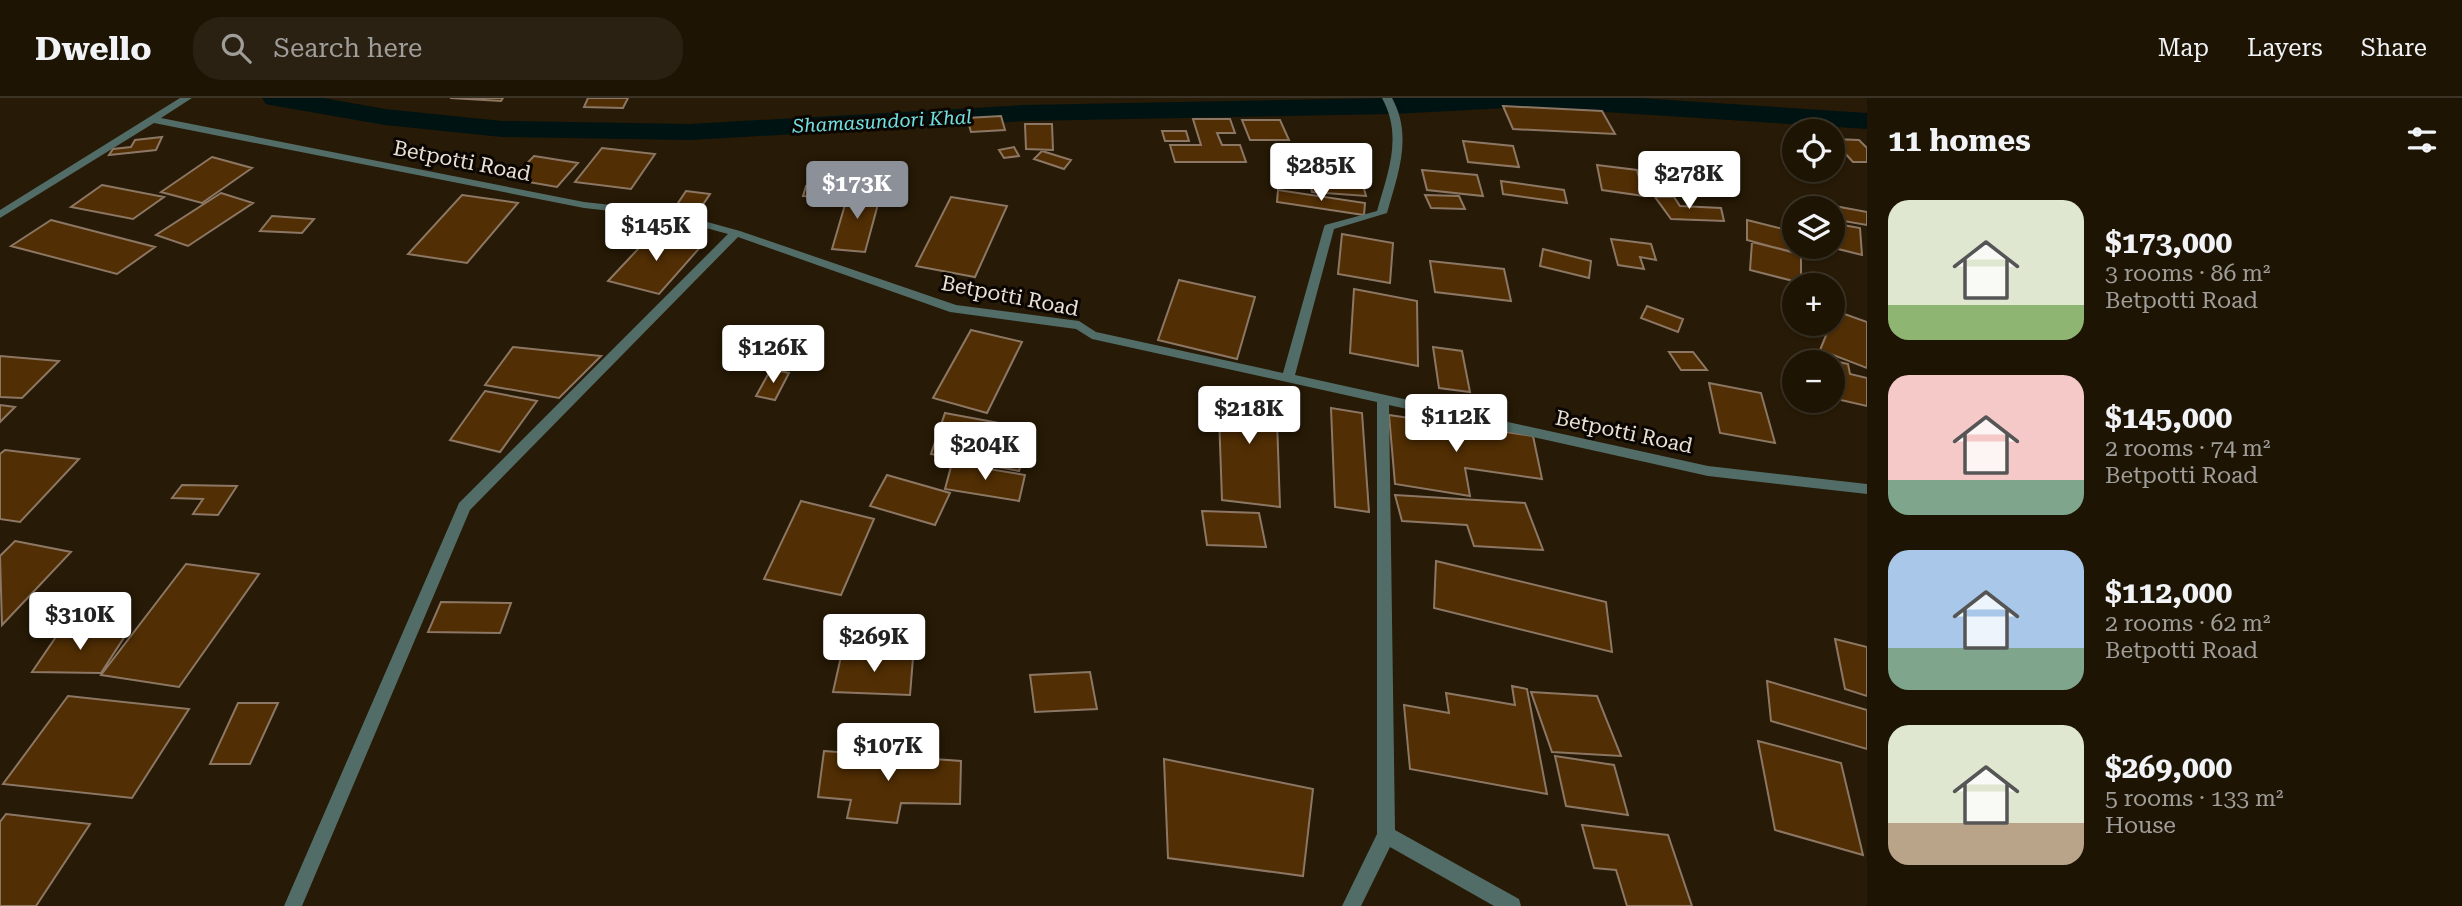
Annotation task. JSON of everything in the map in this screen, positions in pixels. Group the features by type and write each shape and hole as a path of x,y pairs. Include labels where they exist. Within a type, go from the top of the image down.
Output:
{"street":[{"path":"159,98 172,106"},
{"path":"0,215 187,98"},
{"path":"1288,378 1329,227 1382,213 1401,143 1392,106 1387,98"},
{"name":"Betpotti Road","path":"151,119 584,205 667,214 736,233 954,309 1079,325 1092,335 1708,471 1867,489"},
{"path":"293,906 464,508 736,233"},
{"path":"1351,906 1386,835 1383,399"},
{"path":"1386,835 1513,906"}],"building":[{"path":"450,98 503,98 501,101"},
{"path":"588,98 628,98 623,108 584,107"},
{"path":"1503,106 1602,111 1615,134 1513,129"},
{"path":"1001,116 1005,130 971,132 967,118"},
{"path":"1193,119 1230,119 1235,133 1217,133 1222,145 1240,145 1246,162 1175,162 1170,145 1201,145"},
{"path":"1242,120 1280,120 1289,140 1250,140"},
{"path":"1025,124 1052,124 1053,150 1026,149"},
{"path":"1162,131 1186,131 1189,141 1165,141"},
{"path":"162,137 156,150 109,155 113,149 131,147 135,140"},
{"path":"1845,139 1859,140 1867,148 1867,162 1853,162 1845,153"},
{"path":"1463,141 1513,146 1519,167 1468,162"},
{"path":"1014,147 1019,156 1004,158 999,150"},
{"path":"602,148 655,154 631,189 575,182"},
{"path":"1042,151 1071,160 1064,169 1034,159"},
{"path":"534,156 578,163 557,187 512,179"},
{"path":"212,157 252,168 202,203 161,192"},
{"path":"1597,165 1637,170 1644,196 1602,190"},
{"path":"1307,170 1360,174 1366,196 1312,192"},
{"path":"1422,170 1477,175 1483,196 1427,190"},
{"path":"1501,181 1564,190 1567,203 1503,194"},
{"path":"102,185 164,197 133,219 71,207"},
{"path":"806,186 827,188 823,197 803,196"},
{"path":"1278,190 1365,203 1364,215 1277,202"},
{"path":"686,191 710,194 698,212 674,209"},
{"path":"849,191 881,193 865,252 832,249"},
{"path":"221,193 253,203 188,246 156,235"},
{"path":"462,195 518,203 467,263 408,254"},
{"path":"1425,195 1459,196 1465,209 1431,208"},
{"path":"951,197 1007,206 975,277 916,266"},
{"path":"1655,197 1674,197 1680,206 1721,208 1724,221 1671,219"},
{"path":"1845,208 1867,212 1867,225 1845,221"},
{"path":"272,216 314,219 302,233 260,231"},
{"path":"51,220 155,247 117,274 11,246"},
{"path":"1747,220 1782,229 1782,250 1747,240"},
{"path":"1845,225 1860,228 1862,255 1845,251"},
{"path":"654,232 703,244 659,294 608,281"},
{"path":"1342,234 1393,243 1390,283 1338,274"},
{"path":"1611,239 1651,244 1656,260 1640,257 1644,269 1618,265"},
{"path":"1752,242 1782,249 1782,259 1801,259 1801,273 1782,273 1782,278 1750,270"},
{"path":"1543,249 1591,261 1589,278 1540,266"},
{"path":"1430,261 1504,269 1511,301 1435,292"},
{"path":"1179,280 1255,297 1237,359 1158,340"},
{"path":"1354,289 1417,301 1418,366 1350,353"},
{"path":"1647,306 1683,319 1678,332 1641,318"},
{"path":"1845,314 1867,322 1867,368 1845,360 1845,350 1820,350 1826,336 1845,336"},
{"path":"758,329 789,340 768,364 736,353"},
{"path":"971,330 1022,342 987,413 933,398"},
{"path":"513,347 601,356 559,398 485,385"},
{"path":"1433,347 1462,351 1470,392 1439,388"},
{"path":"1669,352 1693,352 1707,370 1681,370"},
{"path":"0,356 59,361 22,398 0,397"},
{"path":"1845,363 1848,364 1850,374 1867,378 1867,406 1845,401"},
{"path":"771,369 789,373 775,400 756,396"},
{"path":"1709,383 1761,393 1775,443 1720,433"},
{"path":"1218,387 1276,391 1280,507 1222,500"},
{"path":"485,391 537,401 500,452 450,440"},
{"path":"0,405 15,407 0,422"},
{"path":"1331,408 1362,413 1369,512 1335,507"},
{"path":"945,413 1031,429 1019,471 931,454"},
{"path":"1389,415 1533,436 1542,479 1465,468 1470,496 1395,484"},
{"path":"5,450 79,459 20,522 0,519 0,454"},
{"path":"952,463 1025,475 1019,501 945,489"},
{"path":"887,475 950,493 935,525 870,506"},
{"path":"182,485 237,486 218,515 193,514 203,499 172,498"},
{"path":"1395,495 1525,503 1543,550 1474,546 1467,525 1402,521"},
{"path":"801,501 874,519 841,595 764,579"},
{"path":"1202,511 1259,513 1266,547 1207,545"},
{"path":"15,541 71,552 2,625 0,556"},
{"path":"1436,561 1606,602 1612,652 1434,608"},
{"path":"186,564 259,574 179,687 101,675"},
{"path":"441,602 511,603 500,633 428,632"},
{"path":"60,631 127,633 101,673 32,672"},
{"path":"1835,639 1867,647 1867,696 1845,689"},
{"path":"842,652 913,658 910,695 833,692"},
{"path":"1090,672 1097,709 1035,712 1030,675"},
{"path":"1767,681 1867,710 1867,749 1771,721"},
{"path":"1512,686 1527,689 1547,794 1410,769 1404,705 1449,713 1446,693 1515,705"},
{"path":"1531,692 1597,696 1621,756 1552,752"},
{"path":"68,696 189,709 132,798 3,784"},
{"path":"238,703 278,703 250,764 210,764"},
{"path":"1758,741 1841,763 1863,855 1775,830"},
{"path":"824,751 961,761 960,804 901,803 897,823 847,818 851,800 818,797"},
{"path":"1555,756 1614,765 1628,815 1566,806"},
{"path":"1164,759 1313,789 1303,876 1168,858"},
{"path":"6,814 90,824 36,906 0,906 0,822"},
{"path":"1582,825 1668,835 1692,906 1627,906 1616,870 1594,868"}],"waterway":[{"name":"Shamasundori Khal","path":"276,98 385,117 502,129 690,132 1025,113 1392,106 1528,99 1867,121"}]}
